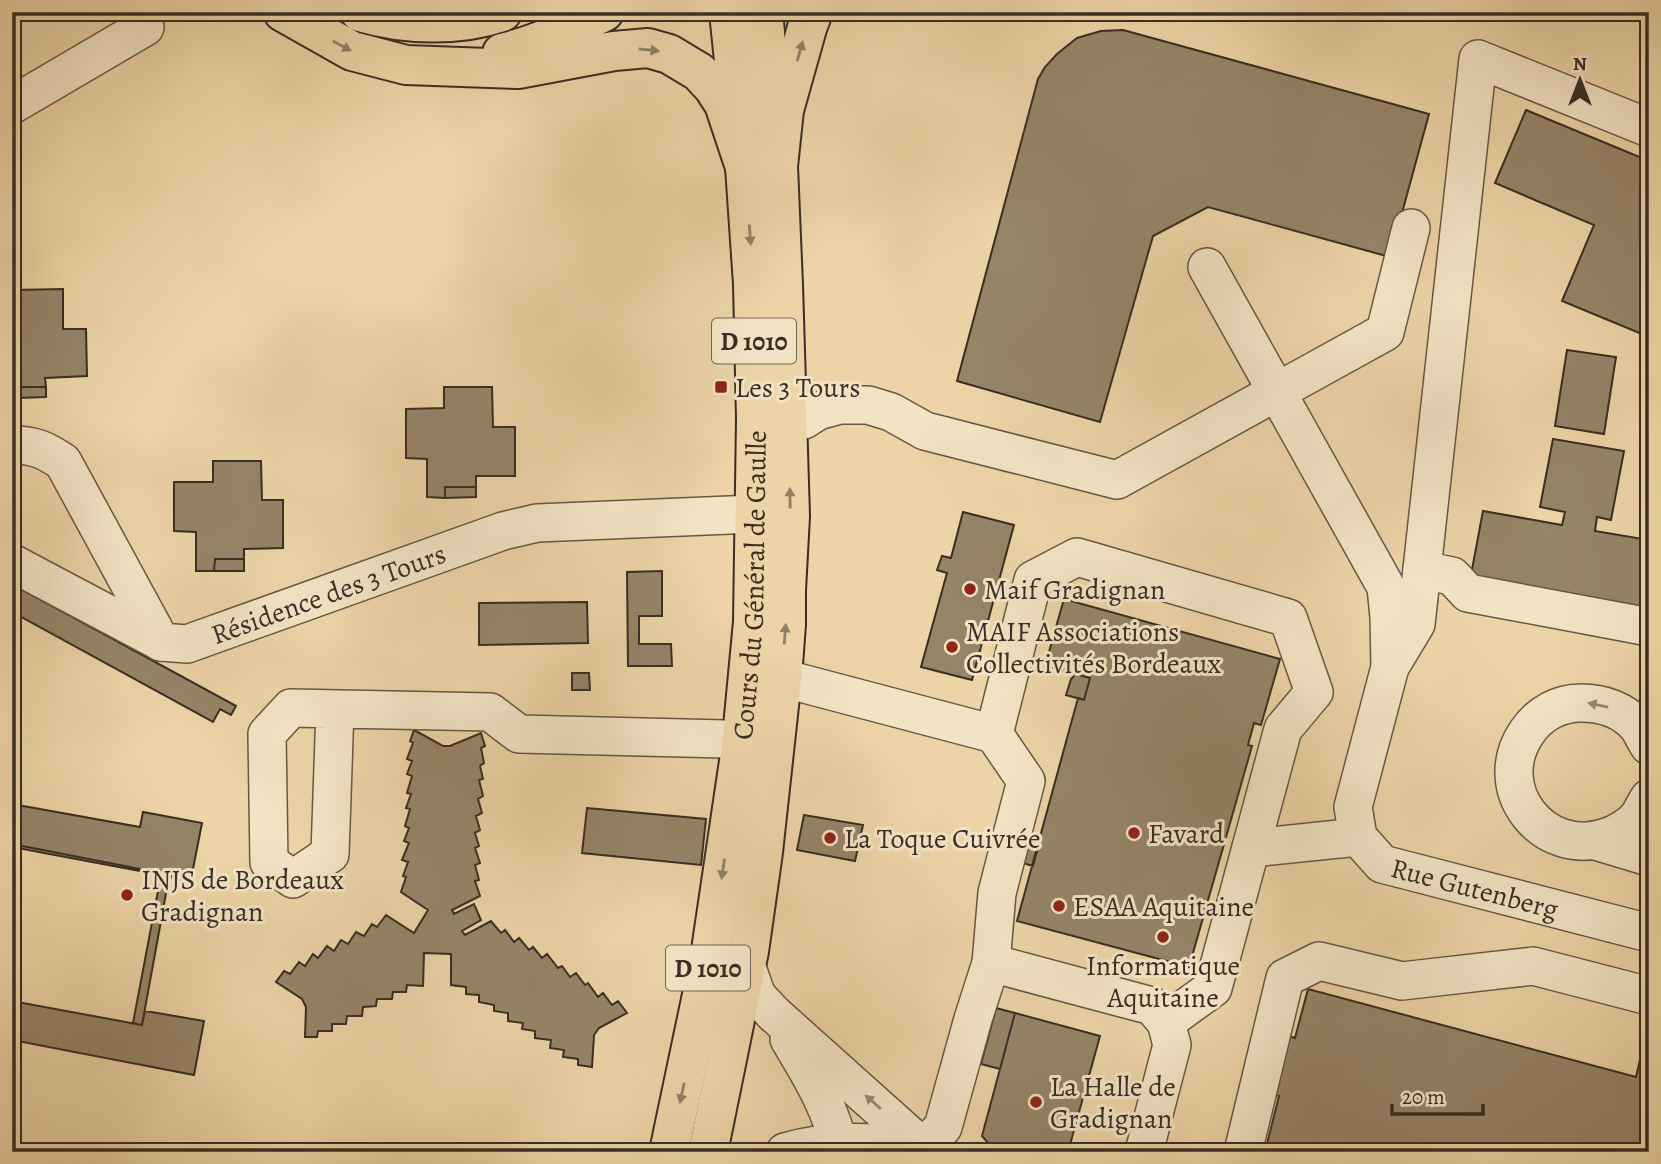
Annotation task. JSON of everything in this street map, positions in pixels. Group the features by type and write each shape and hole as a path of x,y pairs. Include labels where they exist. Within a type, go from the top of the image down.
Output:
{"main road":[{"path":"283,12 352,51 406,65 518,69 614,51 648,48 669,54 699,72 713,88 762,167"},
{"path":"360,12 409,21 450,23 502,12"},
{"path":"442,67 513,51 604,12"},
{"name":"Cours du Général de Gaulle","path":"708,1152 746,965 763,852 782,678 790,516 788,421 762,167 729,12"},
{"name":"Cours du Général de Gaulle","path":"669,1152 710,957 741,748 753,622 756,419 754,311 762,167 763,12"},
{"path":"762,167 784,110 813,12"}],"street":[{"path":"12,105 145,27"},
{"path":"1390,667 1416,624 1478,59 1649,128"},
{"path":"788,421 804,420 818,411 840,405 868,405 891,412 925,430 1117,480 1385,332 1411,228"},
{"path":"1207,267 1386,587 1390,667"},
{"path":"12,444 28,444 44,449 63,462 161,642"},
{"path":"754,514 763,522 774,565 786,590"},
{"name":"Résidence des 3 Tours","path":"161,642 187,645 503,531 537,523 754,514"},
{"path":"994,734 1033,580 1077,556 1288,618 1314,692 1283,729 1213,989 1166,1022"},
{"path":"12,563 161,642"},
{"path":"1422,570 1452,576 1468,593 1649,627"},
{"name":"Rue Gutenberg","path":"1390,667 1353,807 1358,837 1382,864 1649,933"},
{"path":"782,678 994,734 1026,780 997,893 991,963 943,1127 925,1150"},
{"path":"1649,746 1638,727 1619,711 1596,703 1572,703 1550,710 1533,723 1520,741 1514,762 1514,784 1521,805 1535,822 1553,835 1574,841 1596,841 1649,857"},
{"path":"335,709 490,712 519,734 725,739 741,748 754,760 758,769 756,804 763,852"},
{"path":"1596,841 1619,833 1637,817 1649,798"},
{"path":"1251,848 1358,837"},
{"path":"1243,1152 1285,978 1319,961 1402,981 1533,966 1649,996"},
{"path":"991,963 1152,1006 1166,1022 1172,1045 1143,1152"},
{"path":"746,965 757,996 774,1014 925,1150"},
{"path":"774,1014 811,1075 836,1128 840,1147"},
{"path":"785,1152 802,1147 840,1147 855,1141 925,1150"}],"building":[{"path":"1123,30 1429,114 1390,257 1208,207 1153,236 1100,422 957,381 1038,79 1057,54 1077,38 1101,31"},
{"path":"1526,110 1649,161 1649,337 1562,301 1594,225 1495,183"},
{"path":"63,289 63,329 86,329 87,376 45,378 46,387 17,387 17,398 12,398 14,290"},
{"path":"1567,350 1616,357 1604,434 1555,426"},
{"path":"17,387 46,387 46,397 17,398"},
{"path":"444,387 492,387 493,427 515,427 515,476 476,476 476,487 445,487 445,498 427,497 427,459 406,458 406,409 444,408"},
{"path":"1553,439 1624,451 1611,520 1597,517 1595,531 1649,540 1649,611 1470,580 1483,511 1562,525 1565,512 1540,507"},
{"path":"213,461 261,461 262,500 283,500 283,548 244,549 244,559 215,559 214,571 196,571 196,532 174,531 174,482 213,482"},
{"path":"445,487 476,487 476,497 445,498"},
{"path":"963,512 1014,525 972,680 921,667 947,573 937,570 942,556 951,558"},
{"path":"215,559 244,559 244,571 214,571"},
{"path":"662,571 662,616 639,616 639,644 671,644 672,666 628,666 627,572"},
{"path":"12,584 236,706 231,715 220,709 213,722 12,612"},
{"name":"Favard","path":"1064,599 1280,659 1261,725 1254,723 1248,745 1252,746 1189,967 1017,921 1078,698 1084,700 1090,678 1045,666"},
{"path":"587,602 588,643 479,645 479,603"},
{"path":"572,673 589,673 590,690 572,690"},
{"path":"1076,674 1090,678 1084,700 1066,695 1071,679"},
{"path":"414,730 443,746 450,746 481,733 485,746 481,748 484,763 480,766 483,779 479,780 483,796 478,799 482,813 476,816 480,830 475,833 479,846 475,848 480,863 475,865 479,880 475,881 480,896 452,910 454,914 474,904 481,920 462,931 465,935 491,921 501,933 505,930 514,942 519,938 529,950 533,947 542,958 547,954 558,968 562,966 570,977 576,973 598,997 603,993 612,1005 618,1001 627,1013 599,1028 594,1035 592,1067 578,1065 578,1059 563,1057 564,1050 550,1048 551,1040 535,1038 535,1031 522,1029 523,1023 508,1021 508,1013 494,1011 494,1005 479,1002 479,995 466,994 466,987 451,985 451,954 424,953 423,986 407,985 406,992 393,992 392,999 377,999 376,1006 363,1007 362,1016 347,1016 346,1024 332,1024 332,1031 318,1031 317,1037 305,1037 306,1007 302,999 276,982 284,971 290,974 299,962 305,966 313,954 318,958 327,946 334,951 341,940 348,944 356,932 364,936 372,924 377,927 386,915 414,933 428,910 401,892 408,862 402,860 409,843 404,841 409,828 405,826 410,809 406,808 411,794 407,793 412,776 407,774 412,761 407,759"},
{"path":"12,804 140,827 143,812 202,823 191,879 12,844"},
{"path":"587,808 706,819 701,865 582,853"},
{"name":"La Toque Cuivrée","path":"804,815 863,825 855,861 797,850"},
{"path":"1018,835 1040,840 1033,866 1012,860"},
{"path":"12,844 191,879 191,882 169,877 142,1025 133,1023 161,875 12,847"},
{"path":"1308,989 1636,1077 1643,1047 1649,1048 1649,1152 1265,1152 1279,1096 1268,1093 1284,1035 1295,1038"},
{"path":"12,1001 142,1025 145,1011 204,1021 194,1075 12,1040"},
{"path":"996,1008 1015,1013 1000,1069 981,1064"},
{"name":"La Halle de Gradignan","path":"1015,1013 1100,1036 1068,1152 1015,1152 990,1145 982,1136"}],"place":[{"name":"Les 3 Tours","path":"721,387"},
{"name":"Maif Gradignan","path":"970,589"},
{"name":"MAIF Associations Collectivités Bordeaux","path":"952,647"},
{"name":"Favard","path":"1134,833"},
{"name":"La Toque Cuivrée","path":"830,838"},
{"name":"INJS de Bordeaux Gradignan","path":"127,895"},
{"name":"ESAA Aquitaine","path":"1059,906"},
{"name":"Informatique Aquitaine","path":"1163,937"},
{"name":"La Halle de Gradignan","path":"1036,1102"}]}
